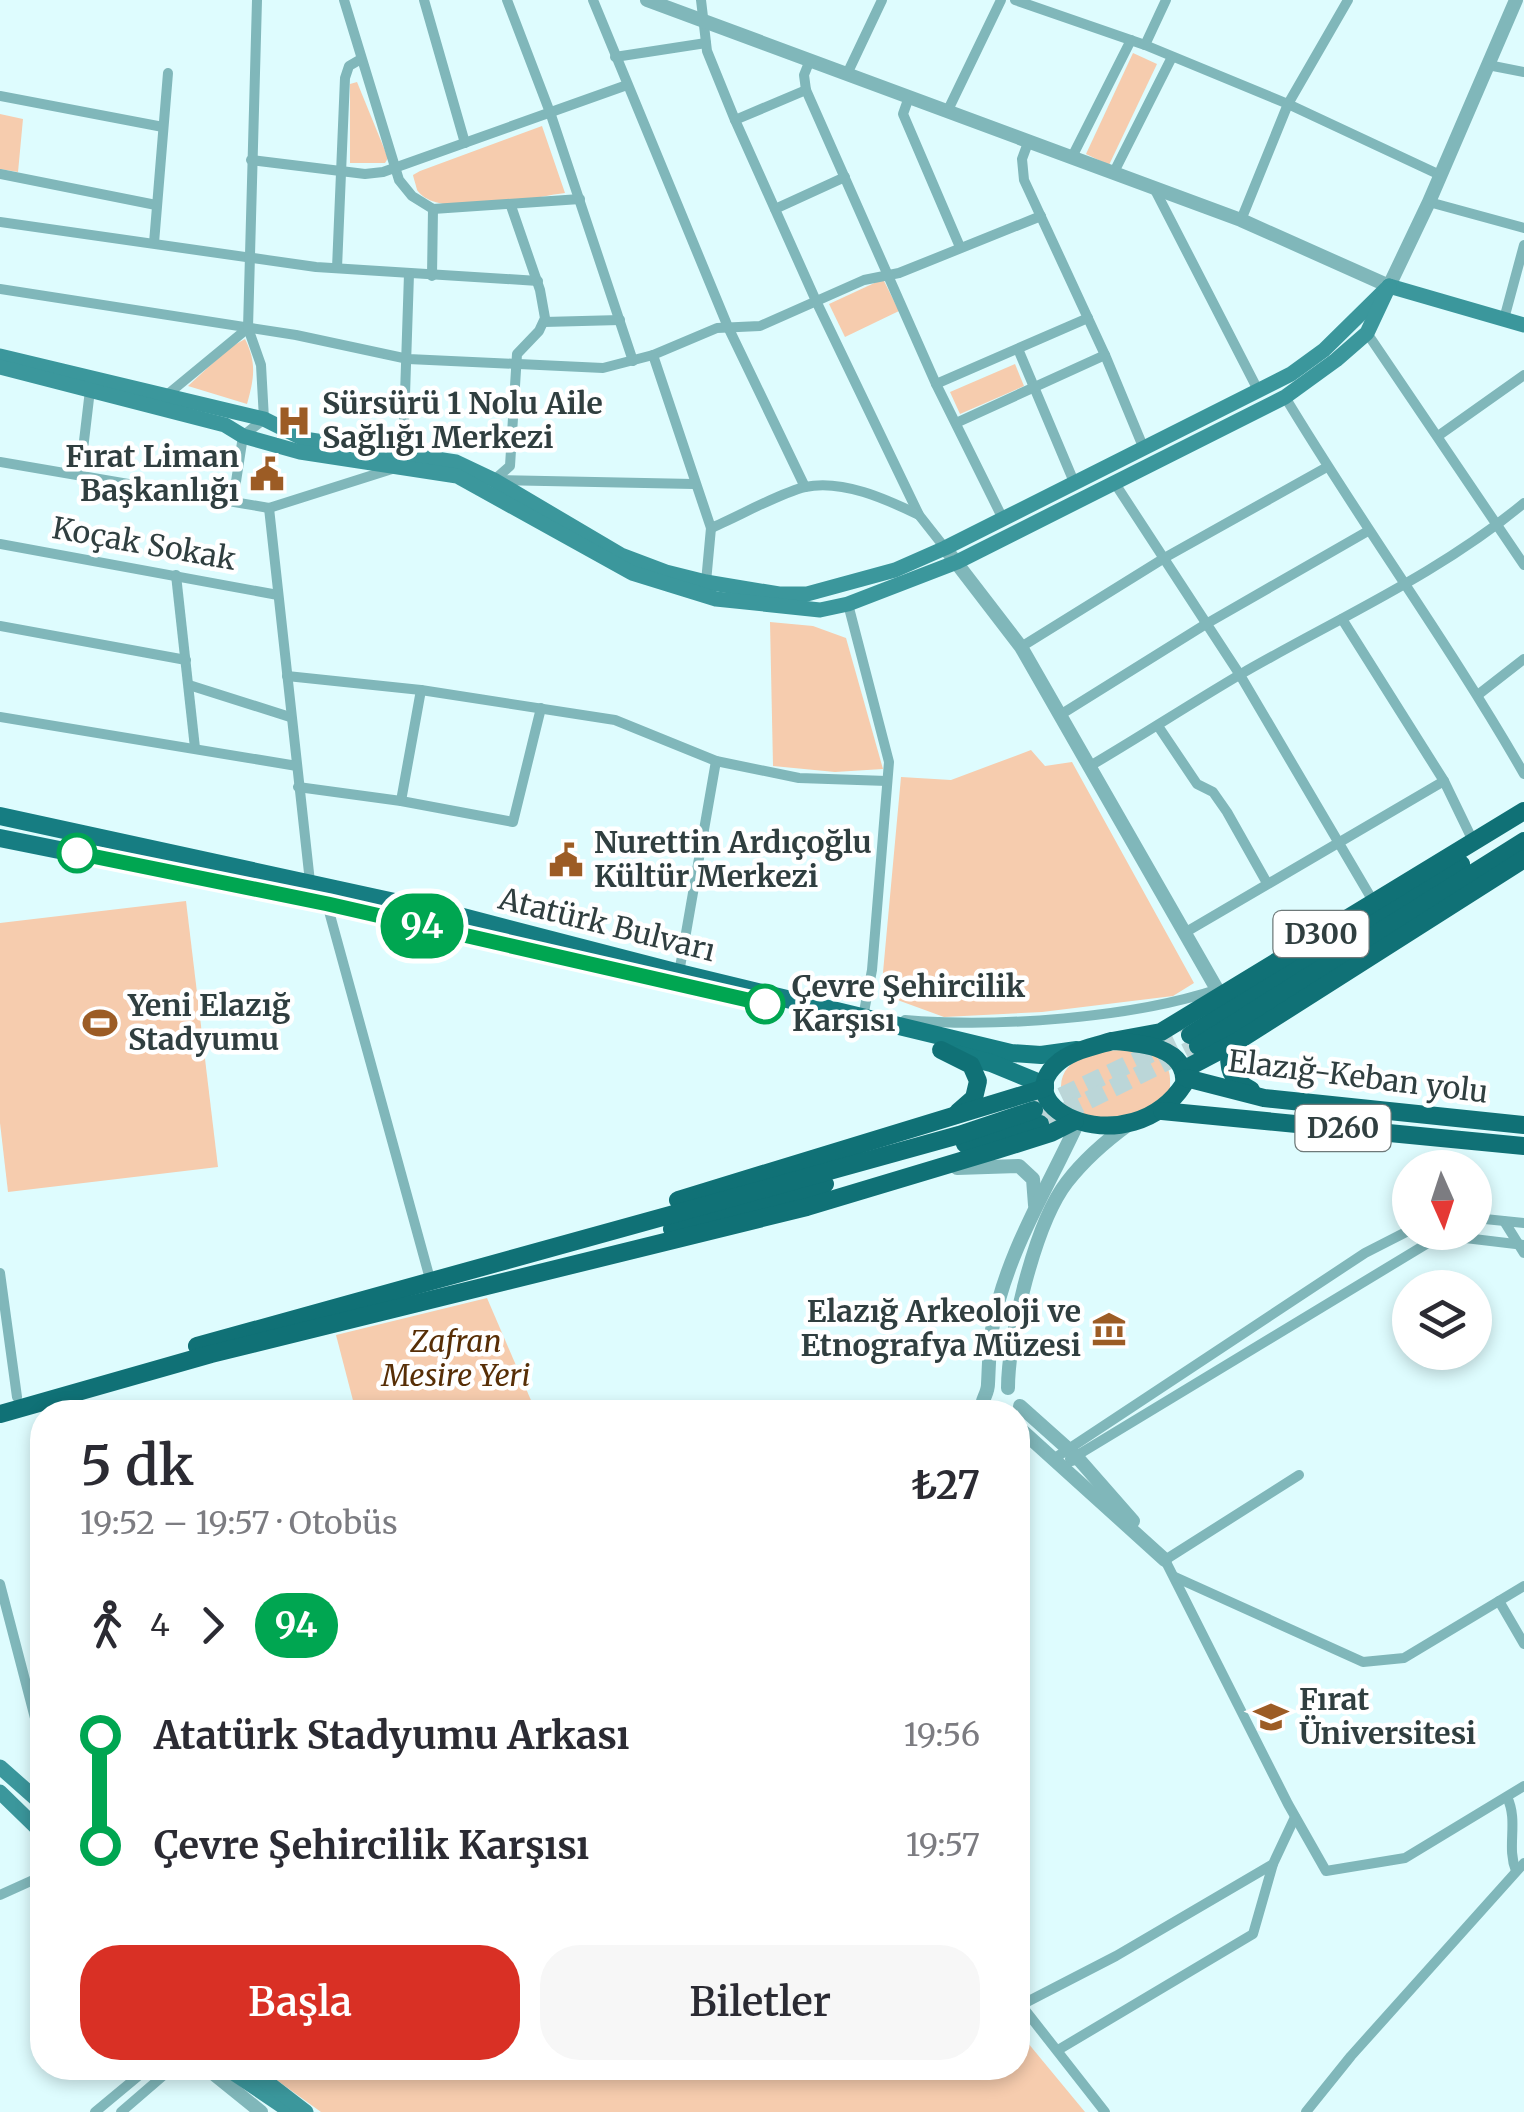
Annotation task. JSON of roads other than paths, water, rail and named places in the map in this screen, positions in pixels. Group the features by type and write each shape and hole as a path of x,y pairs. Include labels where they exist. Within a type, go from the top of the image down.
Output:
{"highway":[{"name":"D300","path":"1112,1041 1161,1032 1373,900 1524,812"},
{"path":"1524,823 1194,1041 1524,841"},
{"name":"D300","path":"1185,1074 1524,859"},
{"path":"430,1279 1045,1086 1060,1061 1112,1041 1161,1048 1185,1074 1175,1098 1162,1111 1129,1124 1100,1126 1064,1118 1049,1102 1045,1086"},
{"name":"D260","path":"1230,1046 1228,1066 1234,1079 1247,1088 1280,1099"},
{"path":"941,1050 971,1066 978,1080 974,1098 955,1114"},
{"name":"Elazığ-Keban yolu","path":"1185,1074 1222,1089 1280,1099 1524,1126"},
{"name":"Elazığ-Keban yolu","path":"1162,1111 1524,1146"},
{"path":"9,1400 430,1279 960,1134 1037,1117 442,1297"},
{"path":"49,1400 211,1354 806,1207 1076,1122"},
{"path":"0,1414 30,1405"}],"main road":[{"path":"0,367 225,424 242,436 300,452 400,461 445,458 494,480 622,555 666,572 778,594 806,594 895,570 945,548 1259,392 1324,350 1389,286"},
{"path":"1389,286 1524,324"},
{"path":"0,356 264,419 304,439 457,476 632,573 716,599 820,610 848,604 958,562 1284,397 1336,360 1366,332 1389,286"},
{"name":"Atatürk Bulvarı","path":"0,816 458,916 1011,1053 1042,1055 1083,1049"},
{"name":"Atatürk Bulvarı","path":"0,838 328,904 807,1014 991,1063 1045,1086"},
{"path":"0,1766 30,1793"},
{"path":"0,1792 30,1821"},
{"path":"244,2080 291,2112"},
{"path":"265,2080 306,2112"}],"street":[{"path":"233,501 242,436 264,419 262,366 248,328 257,0"},
{"path":"344,0 403,187 433,209 580,199"},
{"path":"424,0 466,143"},
{"path":"507,0 551,115 633,361"},
{"path":"593,0 728,327 806,487"},
{"path":"647,0 1241,220 1389,286 1516,0"},
{"path":"702,0 706,43 735,120 817,303 920,515 1021,648 1219,994 1172,1004 972,1024 863,1017 872,970 889,762 848,604"},
{"path":"847,74 882,0"},
{"path":"948,110 1001,0"},
{"path":"1015,0 1145,44 1440,174"},
{"path":"1145,44 1166,0"},
{"path":"1241,220 1288,104 1348,0"},
{"path":"1072,157 1131,40"},
{"path":"615,57 706,43"},
{"path":"1114,172 1172,57"},
{"path":"337,268 345,78 350,66 361,60"},
{"path":"810,60 804,75 806,90 936,384 1003,519"},
{"path":"1488,65 1524,72"},
{"path":"154,243 168,73"},
{"path":"250,160 365,174 396,168 628,86"},
{"path":"735,120 806,90"},
{"path":"0,96 163,126"},
{"path":"909,96 903,114 960,247"},
{"path":"1029,140 1022,173 1144,449"},
{"path":"0,174 156,205"},
{"path":"775,210 845,177"},
{"path":"1154,187 1259,392"},
{"path":"1429,202 1524,228"},
{"path":"494,480 510,466 518,354 544,322 538,281 510,206"},
{"path":"432,276 433,209"},
{"path":"0,289 248,328 408,359 603,368 654,356 717,328 760,326 864,280 890,276 1041,216"},
{"path":"0,222 248,260 538,281"},
{"path":"1504,319 1524,245"},
{"path":"0,462 269,508 400,461 410,274"},
{"path":"936,384 1088,318"},
{"path":"544,322 620,320"},
{"path":"168,394 248,328"},
{"path":"1366,332 1524,565"},
{"path":"1018,349 1074,482"},
{"path":"956,423 1105,355"},
{"path":"654,356 711,528 706,582"},
{"path":"1438,436 1524,375"},
{"path":"80,475 90,390"},
{"path":"1284,397 1368,531 1479,694 1524,774"},
{"path":"1021,648 1166,557 1327,467"},
{"path":"494,480 694,484"},
{"path":"1114,482 1240,675 1373,900"},
{"path":"711,528 806,487 846,488 888,500 920,515"},
{"path":"1090,766 1240,675 1403,584 1498,525 1524,503"},
{"path":"269,508 310,882"},
{"path":"1060,715 1206,624 1368,531"},
{"name":"Koçak Sokak","path":"0,544 278,594"},
{"path":"176,575 195,748"},
{"path":"1342,619 1444,781 1475,844"},
{"path":"0,626 186,660"},
{"path":"1479,694 1524,659"},
{"path":"287,676 422,690 615,720 716,761 799,778 887,780"},
{"path":"189,685 290,716"},
{"path":"402,801 422,690"},
{"path":"298,787 513,822 540,708"},
{"path":"0,717 297,766"},
{"path":"1158,726 1198,784 1220,802 1266,884"},
{"path":"679,973 716,761"},
{"path":"1186,932 1444,781"},
{"path":"328,904 430,1279"},
{"path":"982,1400 988,1391 991,1332 1000,1296 1020,1239 1076,1122"},
{"path":"1008,1388 1017,1318 1044,1226 1066,1183 1129,1124"},
{"path":"922,1172 1019,1166 1034,1180 1034,1212"},
{"path":"1492,1220 1524,1223"},
{"path":"1504,1221 1522,1247"},
{"path":"1065,1457 1433,1240 1456,1236 1522,1247"},
{"path":"1065,1457 1365,1252 1392,1239"},
{"path":"0,1273 9,1400"},
{"path":"988,1391 1008,1388 1017,1400"},
{"path":"1030,1422 1065,1457"},
{"path":"1030,1435 1104,1485 1164,1560 1326,1872 1405,1858 1524,1786"},
{"path":"1164,1560 1299,1475"},
{"path":"1174,1576 1363,1662 1404,1658 1524,1586"},
{"path":"0,1584 30,1699"},
{"path":"1500,1601 1524,1644"},
{"path":"1306,2112 1520,1867 1512,1854 1514,1813 1507,1797"},
{"path":"1058,2050 1253,1934 1273,1864 1295,1817"},
{"path":"1030,1997 1116,1956 1273,1864"},
{"path":"0,1895 30,1881"},
{"path":"1030,2016 1105,2112"},
{"path":"95,2112 134,2080"},
{"path":"120,2112 158,2080"},
{"path":"222,2080 262,2112"}],"tunnel":[{"path":"1037,1108 1190,1035"},
{"path":"1040,1124 1198,1046"}],"place":[{"name":"Sürsürü 1 Nolu Aile Sağlığı Merkezi","path":"294,421"},
{"name":"Fırat Liman Başkanlığı","path":"267,474"},
{"name":"Nurettin Ardıçoğlu Kültür Merkezi","path":"566,860"},
{"name":"Çevre Şehircilik Karşısı","path":"765,1004"},
{"name":"Yeni Elazığ Stadyumu","path":"100,1023"},
{"name":"Elazığ Arkeoloji ve Etnografya Müzesi","path":"1109,1329"},
{"name":"Fırat Üniversitesi","path":"1271,1717"}],"park label":[{"name":"Zafran Mesire Yeri","path":"456,1359"}]}
